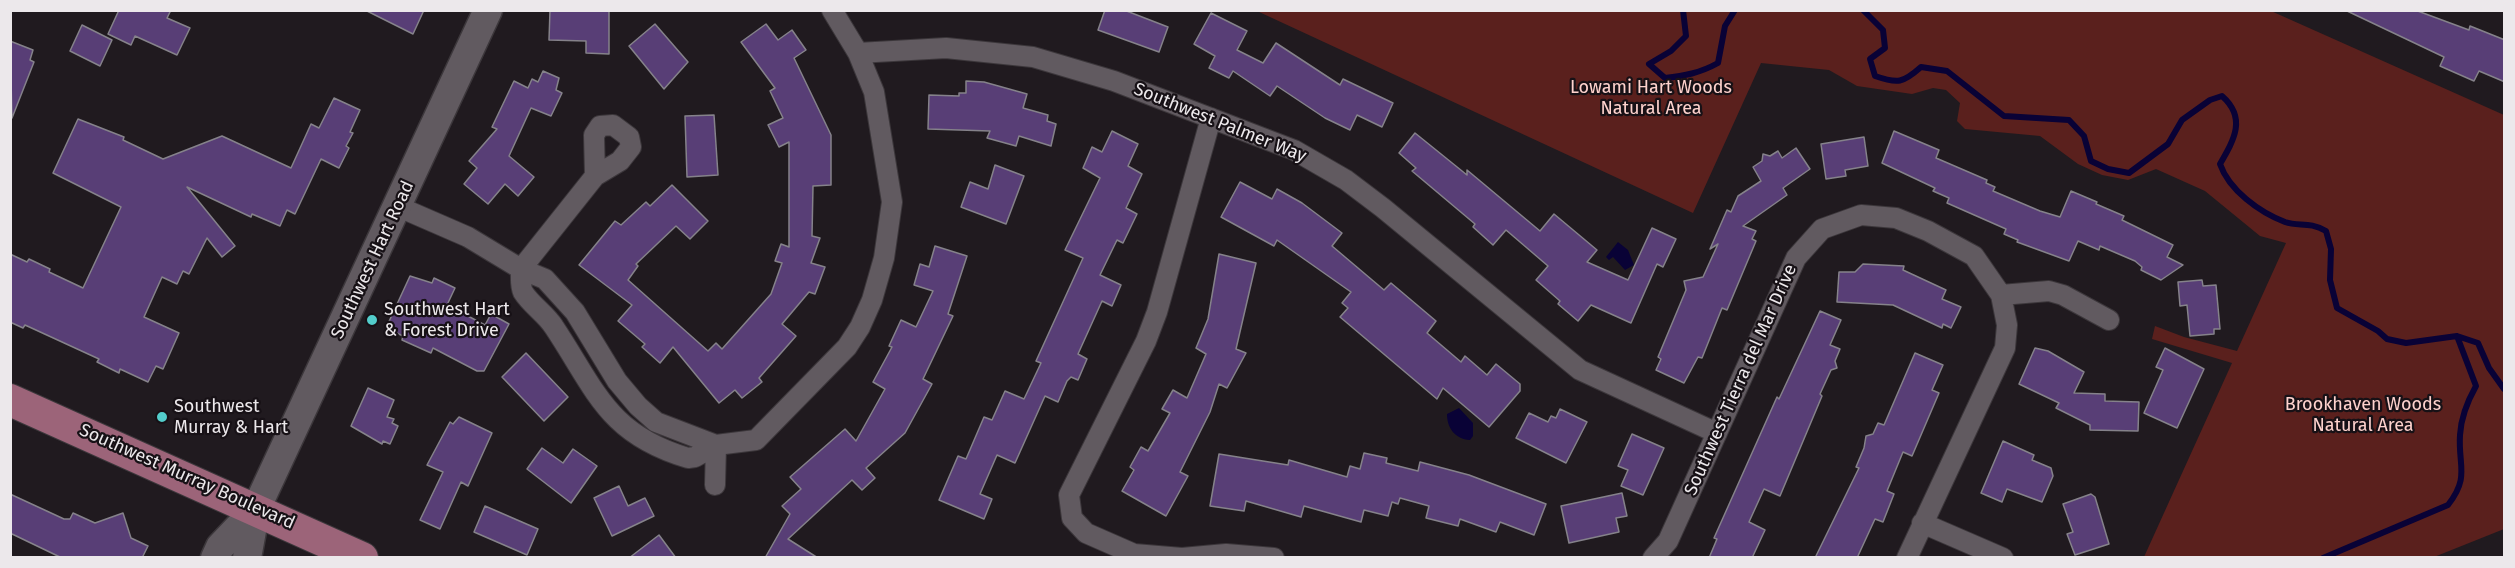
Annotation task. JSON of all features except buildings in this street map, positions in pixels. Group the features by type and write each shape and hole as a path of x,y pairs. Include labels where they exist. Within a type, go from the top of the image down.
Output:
{"main road":[{"name":"Southwest Hart Road","path":"248,558 256,509 399,207 488,10"},
{"name":"Southwest Murray Boulevard","path":"10,400 362,558"},
{"name":"Southwest Hart Road","path":"215,558 220,547 256,509"}],"street":[{"path":"595,176 520,269 522,291 550,321 590,388 615,418 640,440 688,458 695,457 716,446 756,440 847,347 860,327 872,300 884,258 892,202 874,92 858,53 832,10"},
{"name":"Southwest Palmer Way","path":"858,53 946,48 1033,57 1114,81 1294,150 1346,180 1580,370 1717,434"},
{"path":"1211,118 1157,312 1146,341 1070,495 1072,518 1086,532 1134,554 1182,558 1227,554 1274,558"},
{"path":"399,207 468,237 520,269 545,279 575,312 617,381 638,406 666,427 716,446"},
{"name":"Southwest Tierra del Mar Drive","path":"1653,558 1668,541 1796,258 1822,229 1861,215 1896,218 1928,231 1974,256 2001,295 2007,325 2004,348 1907,558"},
{"path":"2001,295 2049,291 2063,295 2109,320"},
{"path":"715,485 716,446"},
{"path":"1922,523 2003,558"}],"green space":[{"name":"Brookhaven Woods Natural Area","path":"1257,11 2271,11 2504,115 2504,529 2434,557 2144,557 2232,363 2152,339 2155,326 2184,337 2237,351 2286,243 2260,236 2205,191 2156,169 2128,180 2102,175 2078,164 2040,136 1965,129 1957,121 1960,103 1946,90 1933,88 1912,94 1857,86 1829,70 1761,63 1693,213"}],"shaded area":[{"path":"1618,242 1628,250 1634,265 1625,270 1613,257 1609,260 1606,257"},
{"path":"1459,408 1473,423 1473,436 1470,440 1456,435 1448,424 1447,414"}],"waterway":[{"path":"1683,10 1686,36 1671,51 1649,64 1665,78 1692,74 1718,63 1725,26 1735,10"},
{"path":"1863,10 1883,30 1885,48 1870,59 1875,76 1895,81 1905,79 1921,67 1947,71 2004,116 2069,120 2084,136 2091,161 2108,169 2129,173 2168,144 2182,120 2210,100 2222,96 2230,104 2236,121 2233,138 2220,164 2224,174 2246,199 2265,212 2285,222 2314,226 2326,231 2331,249 2330,280 2337,308 2378,331 2387,339 2406,343 2457,336 2478,343 2489,368 2504,389"},
{"path":"2323,558 2448,505 2455,495 2462,471 2460,446 2462,422 2467,404 2476,386 2457,336"}],"place":[{"name":"Southwest Hart & Forest Drive","path":"372,320"},
{"name":"Southwest Murray & Hart","path":"162,417"}],"park label":[{"name":"Lowami Hart Woods Natural Area","path":"1651,98"}]}
